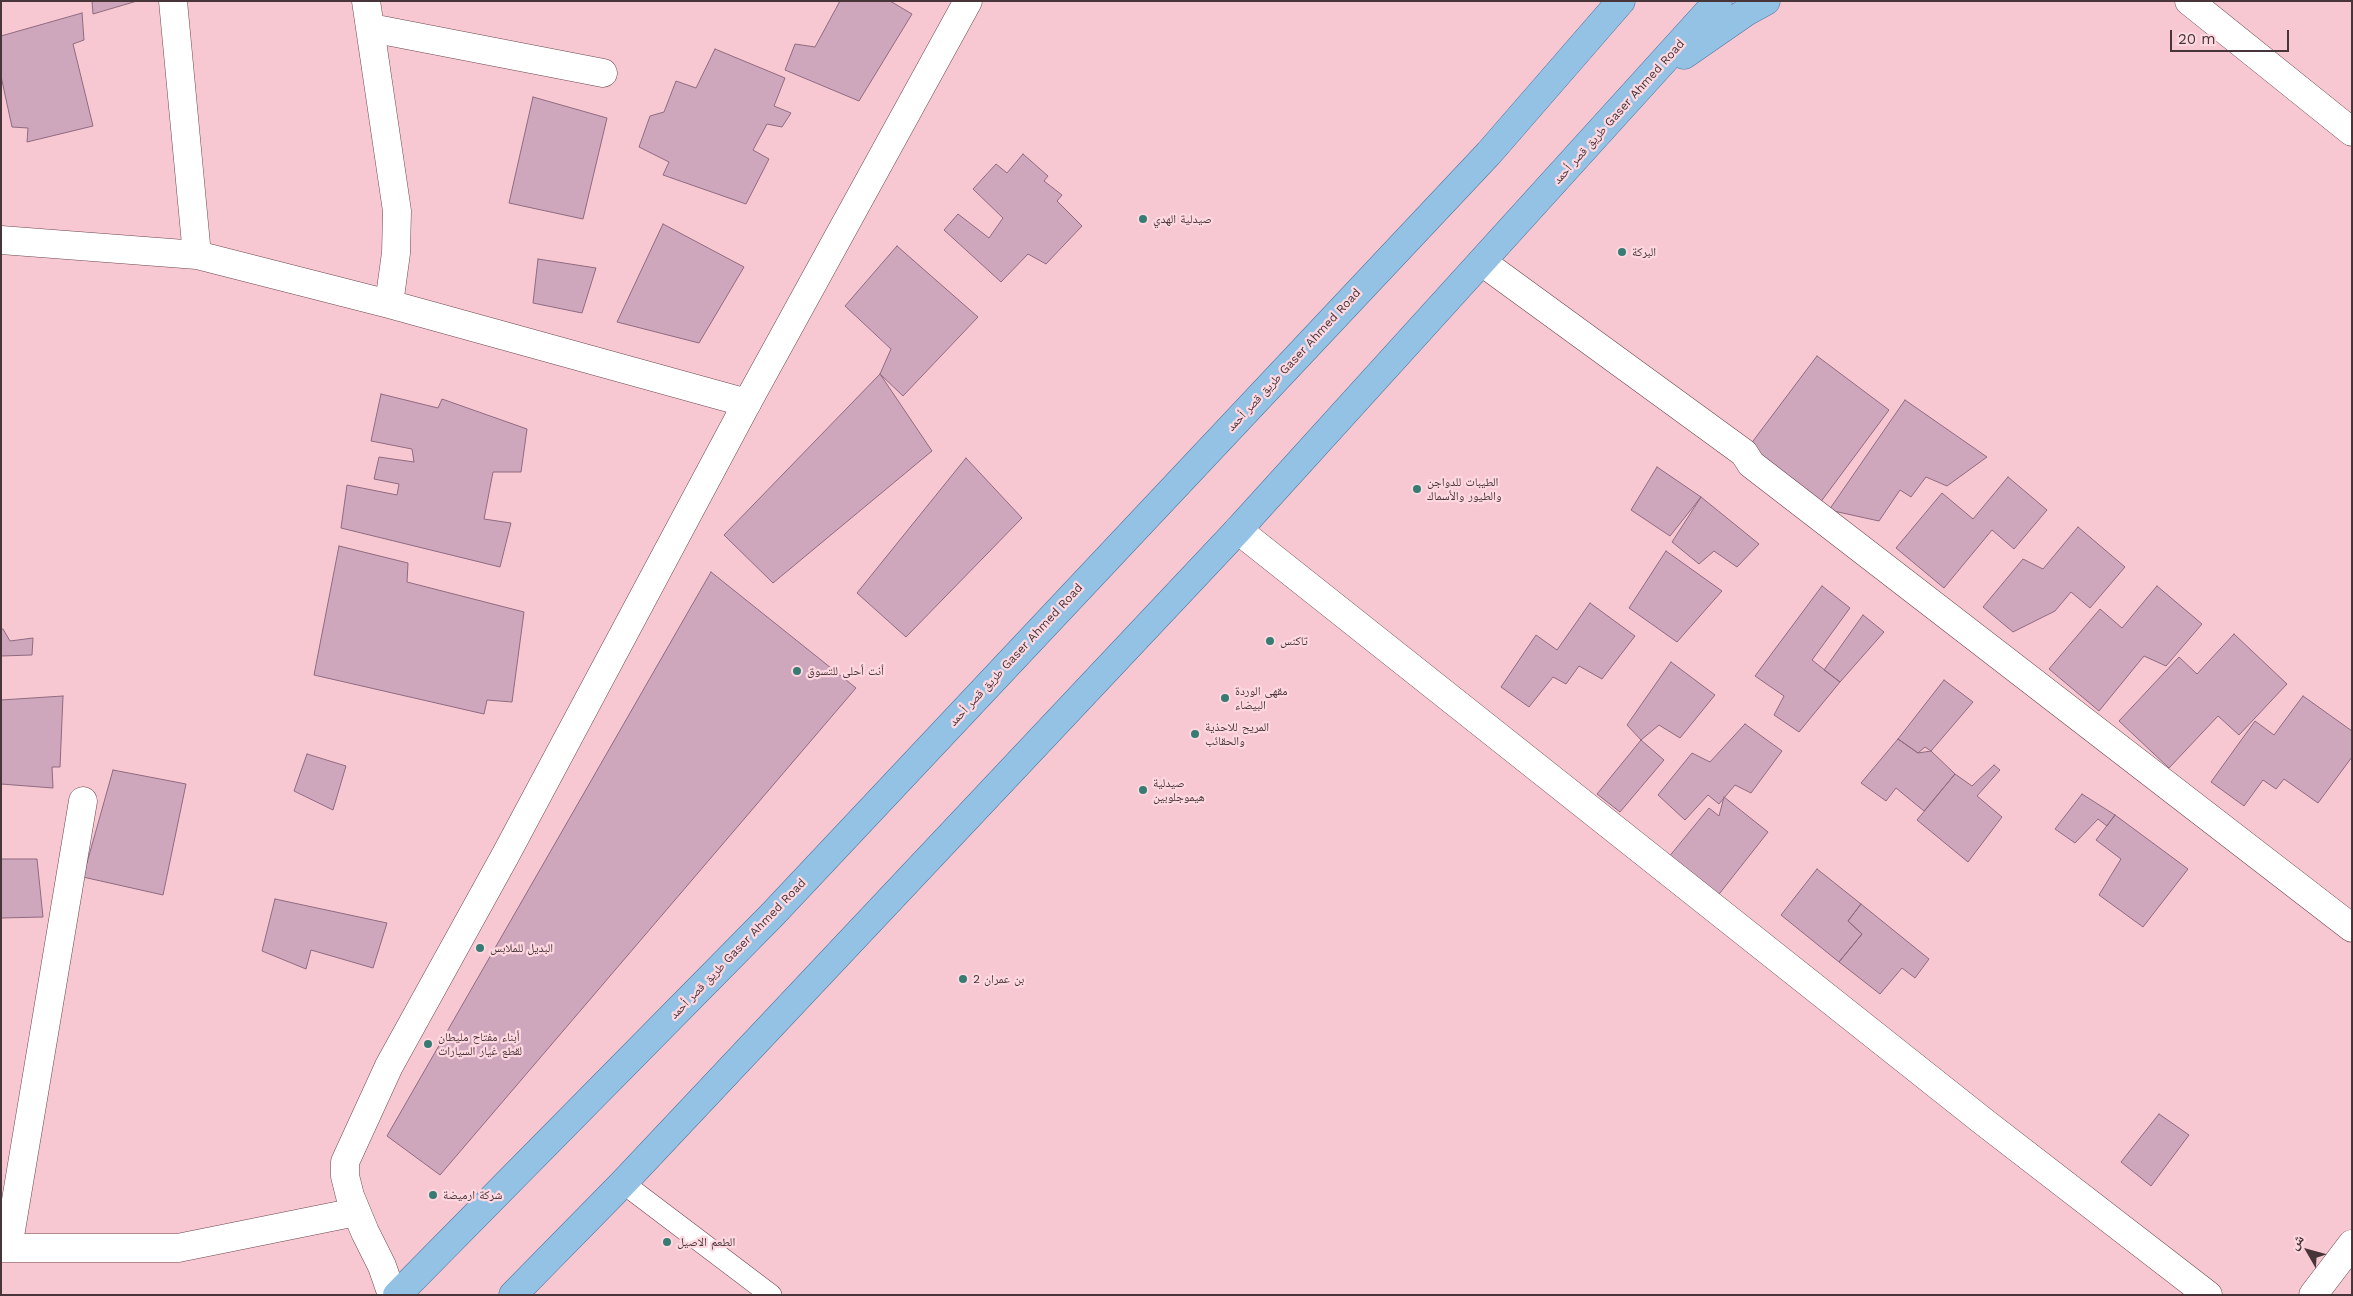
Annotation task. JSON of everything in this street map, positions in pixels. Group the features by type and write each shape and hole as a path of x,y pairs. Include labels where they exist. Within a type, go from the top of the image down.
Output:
{"main road":[{"name":"طريق قصر أحمد Gaser Ahmed Road","path":"397,1295 778,908 1488,153 1621,1"},
{"name":"طريق قصر أحمد Gaser Ahmed Road","path":"513,1295 623,1182 1238,530 1718,1"},
{"path":"1648,80 1746,12 1766,1"}],"street":[{"path":"173,1 197,255"},
{"path":"366,1 396,211 396,253 389,304"},
{"path":"392,1295 382,1266 356,1212 345,1176 345,1162 389,1066 505,856 747,403 968,1"},
{"path":"2189,1 2352,132"},
{"path":"371,28 603,73"},
{"path":"1,240 197,255 389,304 747,403"},
{"path":"1482,262 1744,453 1751,464 2352,928"},
{"path":"1238,530 1984,1122 2208,1295"},
{"path":"83,801 5,1248 178,1248 356,1212"},
{"path":"2313,1295 2352,1244"}],"lane":[{"path":"623,1182 771,1295"}],"building":[{"path":"92,1 137,1 93,14"},
{"path":"840,1 890,1 912,14 859,101 785,70 795,44 815,47"},
{"path":"82,13 84,40 73,44 93,126 27,142 28,128 12,127 1,76 1,36"},
{"path":"715,49 785,78 774,106 791,113 782,127 767,124 753,150 769,159 746,204 663,175 669,162 639,147 650,116 664,112 676,81 696,88"},
{"path":"533,97 607,118 583,219 509,203"},
{"path":"1023,154 1048,176 1044,181 1062,195 1057,201 1082,226 1046,264 1028,254 1001,282 944,230 958,214 989,238 1003,218 973,189 996,164 1007,173"},
{"path":"663,224 744,267 699,343 617,322"},
{"path":"897,246 978,317 903,396 880,374 891,349 845,306"},
{"path":"538,259 596,268 582,313 533,303"},
{"path":"1817,356 1889,410 1817,507 1744,453"},
{"path":"880,374 932,451 773,583 724,535"},
{"path":"381,394 438,408 442,399 527,429 521,472 493,472 484,519 511,523 500,567 341,528 347,485 397,495 399,484 374,479 379,457 414,462 412,449 371,441"},
{"path":"1905,400 1987,457 1947,486 1926,477 1911,497 1900,490 1879,521 1829,510"},
{"path":"966,458 1022,518 906,637 857,593"},
{"path":"1657,467 1701,497 1670,536 1631,510"},
{"path":"2008,477 2047,510 2014,549 1992,530 1944,588 1896,548 1942,493 1973,519"},
{"path":"1701,497 1759,544 1737,567 1714,551 1699,564 1672,542"},
{"path":"2078,527 2125,567 2090,608 2071,592 2055,611 2013,632 1983,607 2023,559 2043,569"},
{"path":"339,546 408,563 407,582 524,612 512,702 487,700 484,714 314,675"},
{"path":"1666,551 1722,591 1677,642 1629,608"},
{"path":"711,572 856,688 440,1175 387,1136"},
{"path":"1822,586 1850,608 1812,660 1840,682 1799,732 1774,715 1784,696 1755,676"},
{"path":"2157,586 2202,624 2166,666 2144,656 2099,711 2049,669 2100,609 2122,628"},
{"path":"1590,603 1635,636 1602,679 1579,666 1566,684 1553,677 1529,707 1501,687 1536,635 1557,650"},
{"path":"1863,615 1884,632 1840,682 1824,670"},
{"path":"1,629 3,629 10,641 33,638 32,655 1,656"},
{"path":"2234,634 2287,684 2239,735 2218,716 2169,768 2119,721 2179,657 2197,674"},
{"path":"1671,662 1715,695 1680,738 1659,725 1641,740 1627,725"},
{"path":"1944,680 1973,702 1931,751 1925,747 1918,753 1898,739"},
{"path":"63,696 60,767 52,767 53,788 1,784 1,700"},
{"path":"2303,696 2352,731 2352,757 2318,803 2284,779 2276,789 2263,780 2244,806 2211,782 2255,721 2274,735"},
{"path":"1745,724 1782,751 1751,793 1735,785 1719,804 1708,795 1685,820 1658,795 1692,753 1710,762"},
{"path":"1898,739 1918,753 1931,751 1955,774 1924,811 1896,788 1886,801 1861,783"},
{"path":"1641,740 1664,760 1620,812 1597,794"},
{"path":"307,754 346,766 333,810 294,791"},
{"path":"1994,765 2000,770 1977,796 2002,817 1968,862 1917,820 1955,774 1972,786"},
{"path":"113,770 186,784 163,895 83,877"},
{"path":"2082,794 2115,815 2107,826 2098,819 2075,843 2055,829"},
{"path":"1724,797 1768,832 1716,898 1668,858 1709,808 1719,816"},
{"path":"2115,815 2188,869 2143,927 2099,895 2121,859 2096,840"},
{"path":"1,859 37,859 43,917 1,918"},
{"path":"1817,869 1861,904 1848,921 1862,934 1839,962 1781,915"},
{"path":"275,899 387,923 373,968 311,950 306,969 262,951"},
{"path":"1861,904 1929,959 1915,978 1902,968 1880,994 1839,962 1862,934 1848,921"},
{"path":"2159,1114 2189,1135 2151,1186 2121,1162"}],"place":[{"name":"صيدلية الهدي","path":"1143,219"},
{"name":"البركة","path":"1622,252"},
{"name":"الطيبات للدواجن والطيور والأسماك","path":"1417,489"},
{"name":"تاكنس","path":"1270,641"},
{"name":"أنت أحلى للتسوق","path":"797,671"},
{"name":"مقهى الوردة البيضاء","path":"1225,698"},
{"name":"المريح للاحذية والحقائب","path":"1195,734"},
{"name":"صيدلية هيموجلوبين","path":"1143,790"},
{"name":"البديل للملابس","path":"480,948"},
{"name":"بن عمران 2","path":"963,979"},
{"name":"أبناء مفتاح مليطان لقطع غيار السيارات","path":"428,1044"},
{"name":"شركة ارميضة","path":"433,1195"},
{"name":"الطعم الاصيل","path":"667,1242"}]}
